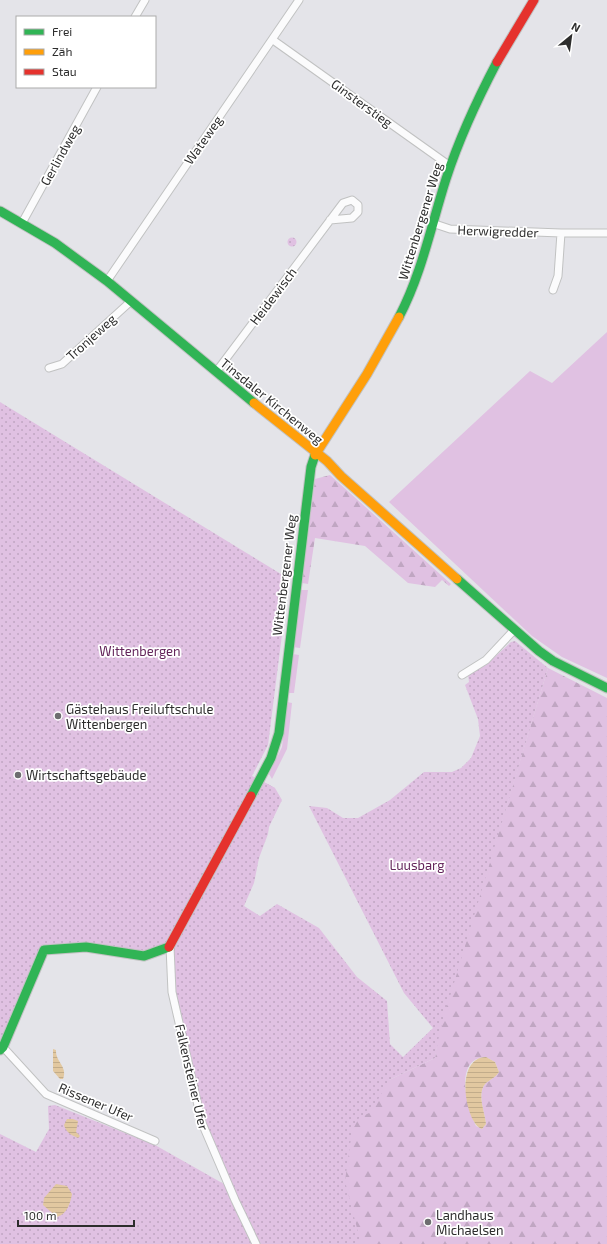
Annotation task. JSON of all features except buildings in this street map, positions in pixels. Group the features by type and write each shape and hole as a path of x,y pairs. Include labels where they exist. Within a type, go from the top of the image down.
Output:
{"street":[{"path":"136,16 145,0"},
{"name":"Wateweg","path":"106,281 300,0"},
{"name":"Wittenbergener Weg","path":"170,947 271,758 279,733 311,467 316,454 380,353 403,312 426,256 450,166 481,90 534,0"},
{"name":"Ginsterstieg","path":"273,40 450,166"},
{"name":"Gerlindweg","path":"22,224 96,88"},
{"name":"Tinsdaler Kirchenweg","path":"0,211 55,243 106,281 316,454 327,461 341,476 514,630 553,661 607,688"},
{"name":"Heidewisch","path":"216,372 330,220"},
{"name":"Herwigredder","path":"435,224 450,229 607,233"},
{"path":"553,290 558,276 561,233"},
{"name":"Tronjeweg","path":"49,368 62,364 130,302"},
{"path":"462,675 486,660 514,630"},
{"path":"2,1048 44,950 86,947 144,956 170,947"},
{"name":"Falkensteiner Ufer","path":"170,947 172,992 202,1123 256,1244"},
{"name":"Rissener Ufer","path":"2,1048 46,1094 155,1141"}],"green space":[{"path":"290,238 294,238 296,242 294,246 290,246 288,244 288,240"},
{"path":"607,332 607,678 562,657 532,636 389,502 530,371 552,383"},
{"name":"Wittenbergen","path":"0,402 289,579 268,745 252,776 275,788 282,800 269,827 259,858 254,883 244,906 260,916 277,904 319,928 357,977 387,1001 390,1044 403,1057 433,1028 404,993 309,806 327,808 343,818 358,818 390,800 424,772 452,772 461,768 471,758 480,736 478,719 465,685 469,682 468,675 486,665 511,642 515,641 548,668 440,1030 435,1058 389,1080 371,1112 359,1118 352,1131 345,1181 361,1244 0,1244 0,1134 36,1152 49,1129 48,1106 55,1105 155,1145 231,1188 204,1129 174,993 172,945 144,955 87,944 41,950 0,1047"},
{"path":"330,475 451,584 449,586 442,580 435,587 408,583 365,546 315,538 308,584 302,583 315,479"},
{"path":"301,590 308,590 300,648 293,647"},
{"path":"293,654 299,655 294,693 288,693"},
{"path":"548,668 607,698 607,1244 262,1244 207,1132 176,992 176,953 187,924 262,781 275,788 212,913 209,946 227,981 226,1005 215,1053 233,1095 246,1104 281,1114 308,1088 364,1069 389,1080 435,1058 439,1030","holes":["486,1057 495,1062 499,1072 483,1087 481,1097 486,1124 482,1129 476,1126 469,1108 465,1085 466,1075 469,1066 476,1060"]},
{"path":"287,702 292,703 287,749 272,779 269,774 282,747"}],"shaded area":[{"path":"53,1049 56,1050 57,1058 63,1067 63,1079 60,1079 53,1071"},
{"path":"486,1057 495,1062 499,1072 483,1087 481,1097 486,1124 482,1129 476,1125 471,1116 466,1092 466,1079 469,1068 476,1060"},
{"path":"67,1119 78,1121 76,1132 80,1136 78,1138 66,1130 64,1125"},
{"path":"56,1184 67,1186 72,1194 66,1211 57,1217 43,1205 44,1198"}],"traffic: fast":[{"path":"399,317 414,283 426,249 446,179 457,149 497,62"},
{"path":"0,211 55,243 107,281 254,403"},
{"path":"251,796 271,758 279,733 311,467 315,455"},
{"path":"457,579 539,651 553,661 607,688"},
{"path":"0,1050 3,1047 44,950 86,947 144,956 169,947"}],"traffic: slow":[{"path":"315,455 367,374 399,317"},
{"path":"254,403 327,461 341,476 457,579"}],"traffic: jam":[{"path":"497,62 534,0"},
{"path":"169,947 251,796"}],"place":[{"name":"Gästehaus Freiluftschule Wittenbergen","path":"58,716"},
{"name":"Wirtschaftsgebäude","path":"18,775"},
{"name":"Landhaus Michaelsen","path":"428,1222"}],"park label":[{"name":"Luusbarg","path":"417,865"}]}
